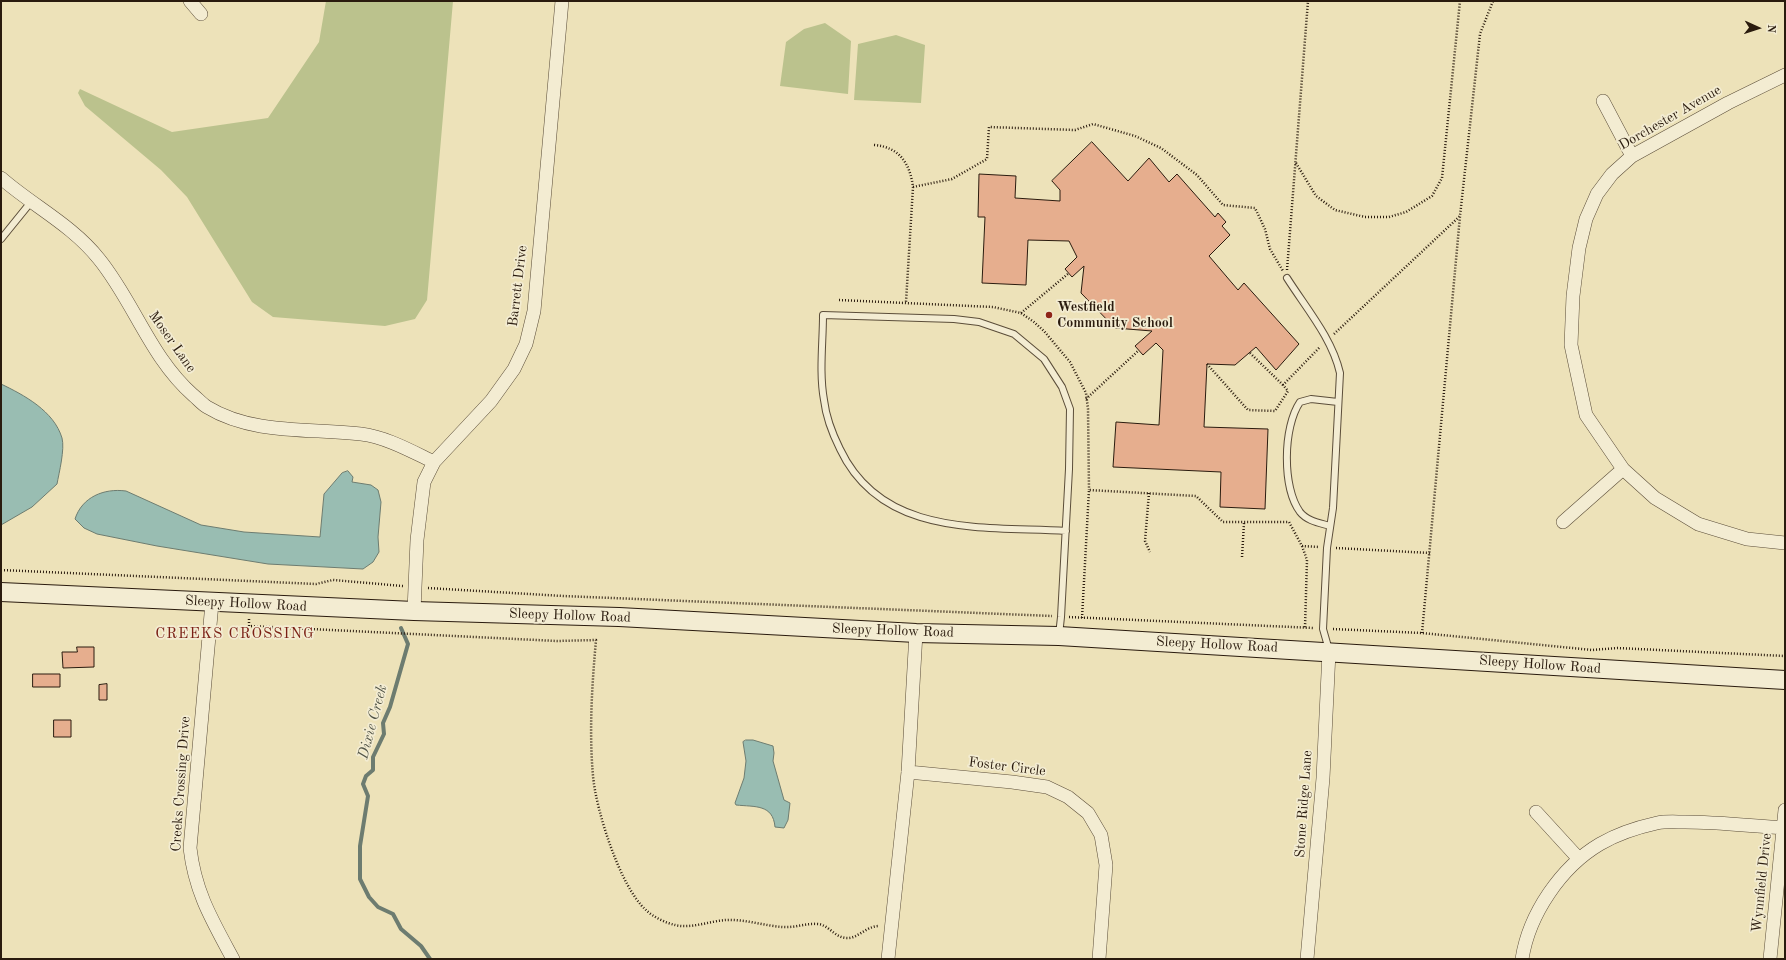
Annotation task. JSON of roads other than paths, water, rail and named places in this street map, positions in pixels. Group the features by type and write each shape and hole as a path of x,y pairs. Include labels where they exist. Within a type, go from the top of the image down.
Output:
{"street":[{"path":"190,1 201,14"},
{"name":"Barrett Drive","path":"414,611 416,540 424,482 434,462 491,401 514,369 526,344 534,311 562,1"},
{"name":"Dorchester Avenue","path":"1785,75 1728,103 1632,156 1612,174 1597,194 1586,219 1579,248 1574,289 1571,345 1586,414 1623,469 1655,498 1698,524 1747,539 1785,543"},
{"path":"1603,102 1632,156"},
{"name":"Moser Lane","path":"1,179 80,238 113,278 149,341 165,365 184,386 207,407 257,426 362,434 393,443 434,462"},
{"path":"1563,522 1623,469"},
{"name":"Sleepy Hollow Road","path":"1,592 212,603 619,617 916,633 1059,636 1785,680"},
{"name":"Creeks Crossing Drive","path":"212,603 190,848 193,872 204,904 233,959"},
{"path":"888,959 908,772 916,633"},
{"name":"Stone Ridge Lane","path":"1307,959 1322,778 1329,652"},
{"name":"Foster Circle","path":"908,772 1012,782 1047,787 1068,796 1088,813 1101,835 1106,865 1099,959"},
{"name":"Wynnfield Drive","path":"1770,959 1785,810"},
{"path":"1536,812 1578,859"},
{"path":"1522,959 1524,947 1543,904 1555,884 1578,859 1600,843 1626,832 1658,822 1713,822 1784,828"}],"lane":[{"path":"1,238 32,202"},
{"path":"1287,278 1328,340 1337,358 1340,373 1330,526 1327,548 1323,629 1329,652"},
{"path":"1059,636 1061,617 1066,531 1071,432 1070,409 1062,387 1051,368 1044,359 1026,343 1002,328 968,320 823,315 822,383 827,418 842,455 862,484 899,510 934,521 960,526 1066,531"},
{"path":"1330,526 1313,521 1301,513 1291,494 1287,479 1289,426 1294,411 1300,402 1311,399 1338,402"}],"water":[{"path":"1,384 19,393 45,412 58,428 62,438 63,448 57,484 32,507 1,525"},
{"path":"348,471 353,477 352,482 371,485 378,490 381,502 378,537 379,552 373,562 363,569 268,564 157,546 97,534 84,528 75,519 78,511 88,500 102,493 118,490 126,491 201,525 244,532 320,537 324,494 342,473"},
{"path":"746,740 753,740 773,746 773,761 784,800 790,803 788,820 784,828 775,827 774,820 767,810 756,807 736,805 735,803 744,778 746,761 743,742"}],"waterway":[{"name":"Dixie Creek","path":"401,628 408,644 390,707 383,723 384,734 373,757 373,770 366,776 363,784 368,796 360,846 360,879 369,897 378,907 393,914 401,929 421,946 430,959"}],"place":[{"name":"Westfield Community School","path":"1049,315"}],"district":[{"name":"CREEKS CROSSING","path":"235,634"}]}
